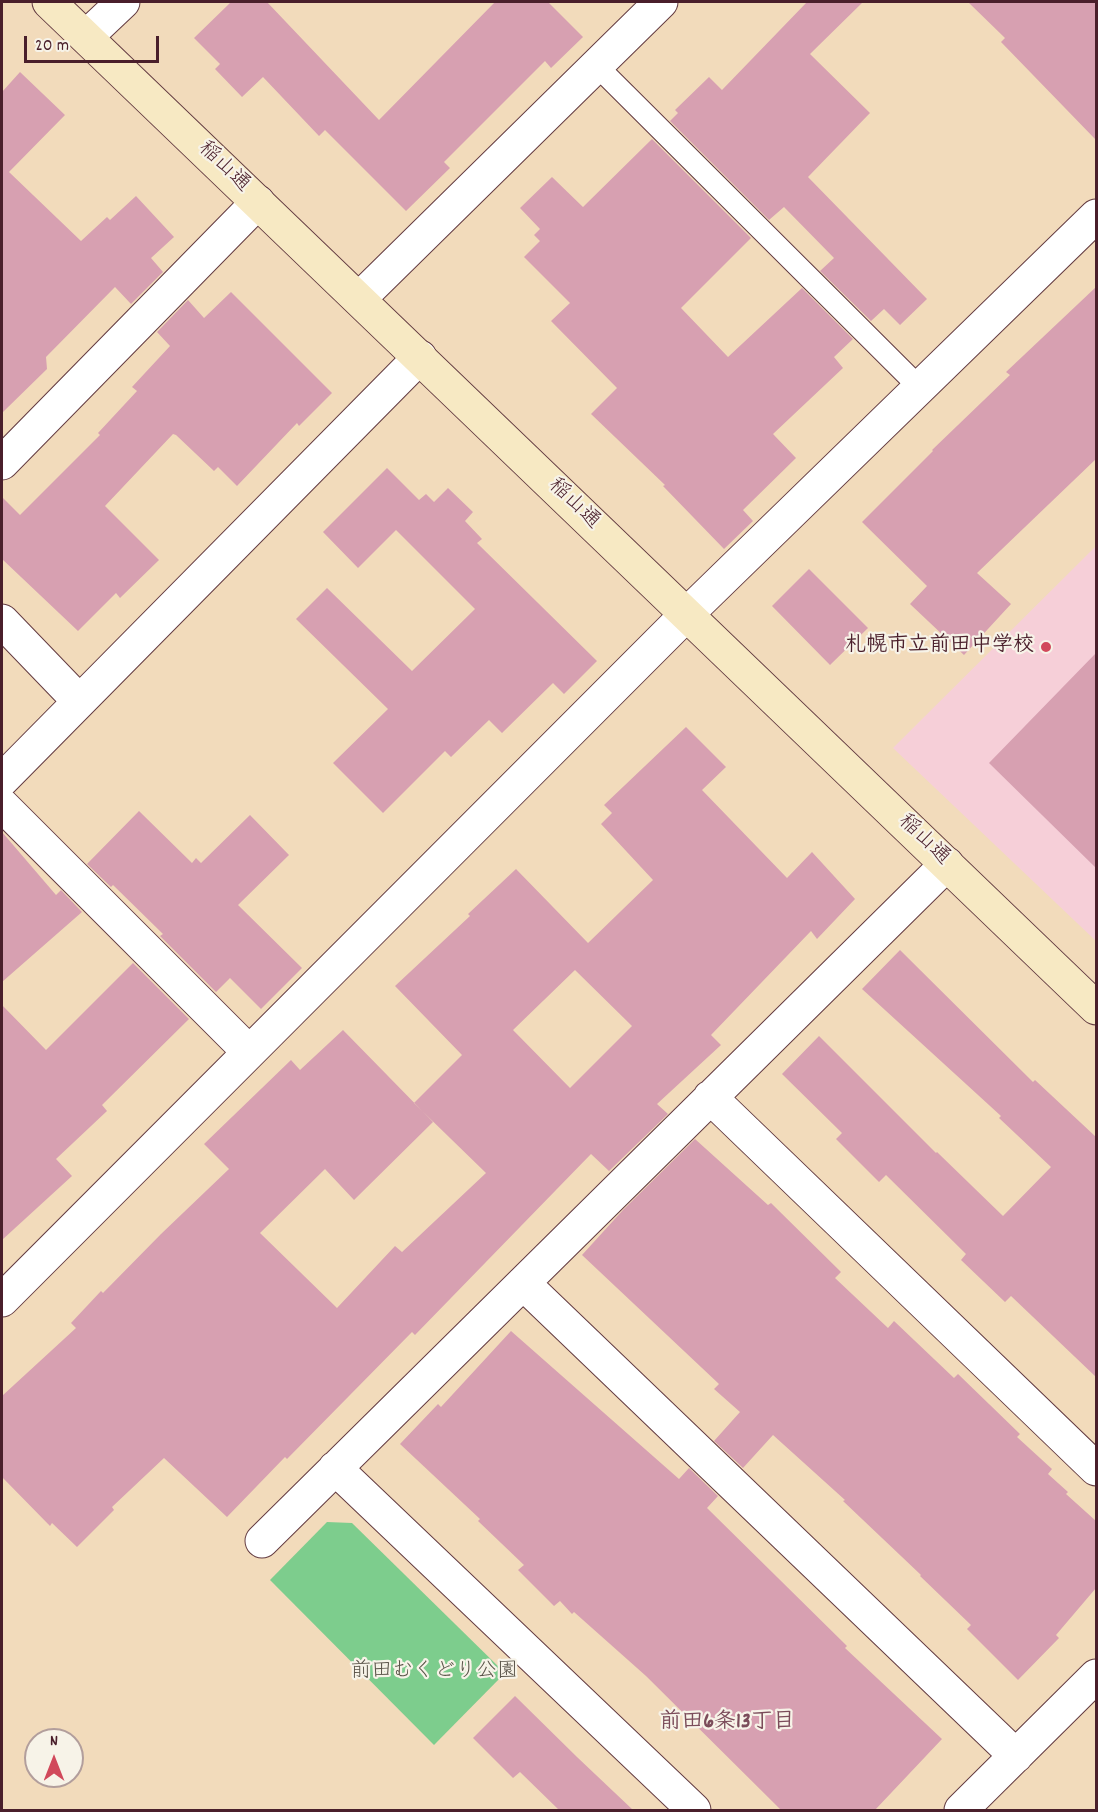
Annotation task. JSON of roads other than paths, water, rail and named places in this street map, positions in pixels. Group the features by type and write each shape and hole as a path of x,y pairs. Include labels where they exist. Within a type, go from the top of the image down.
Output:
{"street":[{"name":"稲山通","path":"49,2 1096,1008"},
{"path":"86,37 123,2"},
{"path":"359,299 661,2"},
{"path":"2,464 258,202"},
{"path":"2,1300 687,614 1096,216"},
{"path":"2,780 420,357"},
{"path":"2,621 79,701"},
{"path":"2,805 249,1052"},
{"path":"262,1541 946,864"},
{"path":"710,1097 1096,1469"},
{"path":"523,1283 1016,1756"},
{"path":"335,1468 694,1810"},
{"path":"961,1810 1096,1676"}],"lane":[{"path":"596,65 920,388"}],"place":[{"name":"札幌市立前田中学校","path":"1046,647"}],"district":[{"name":"前田6条13丁目","path":"727,1724"}],"park label":[{"name":"前田むくどり公園","path":"434,1673"}]}
